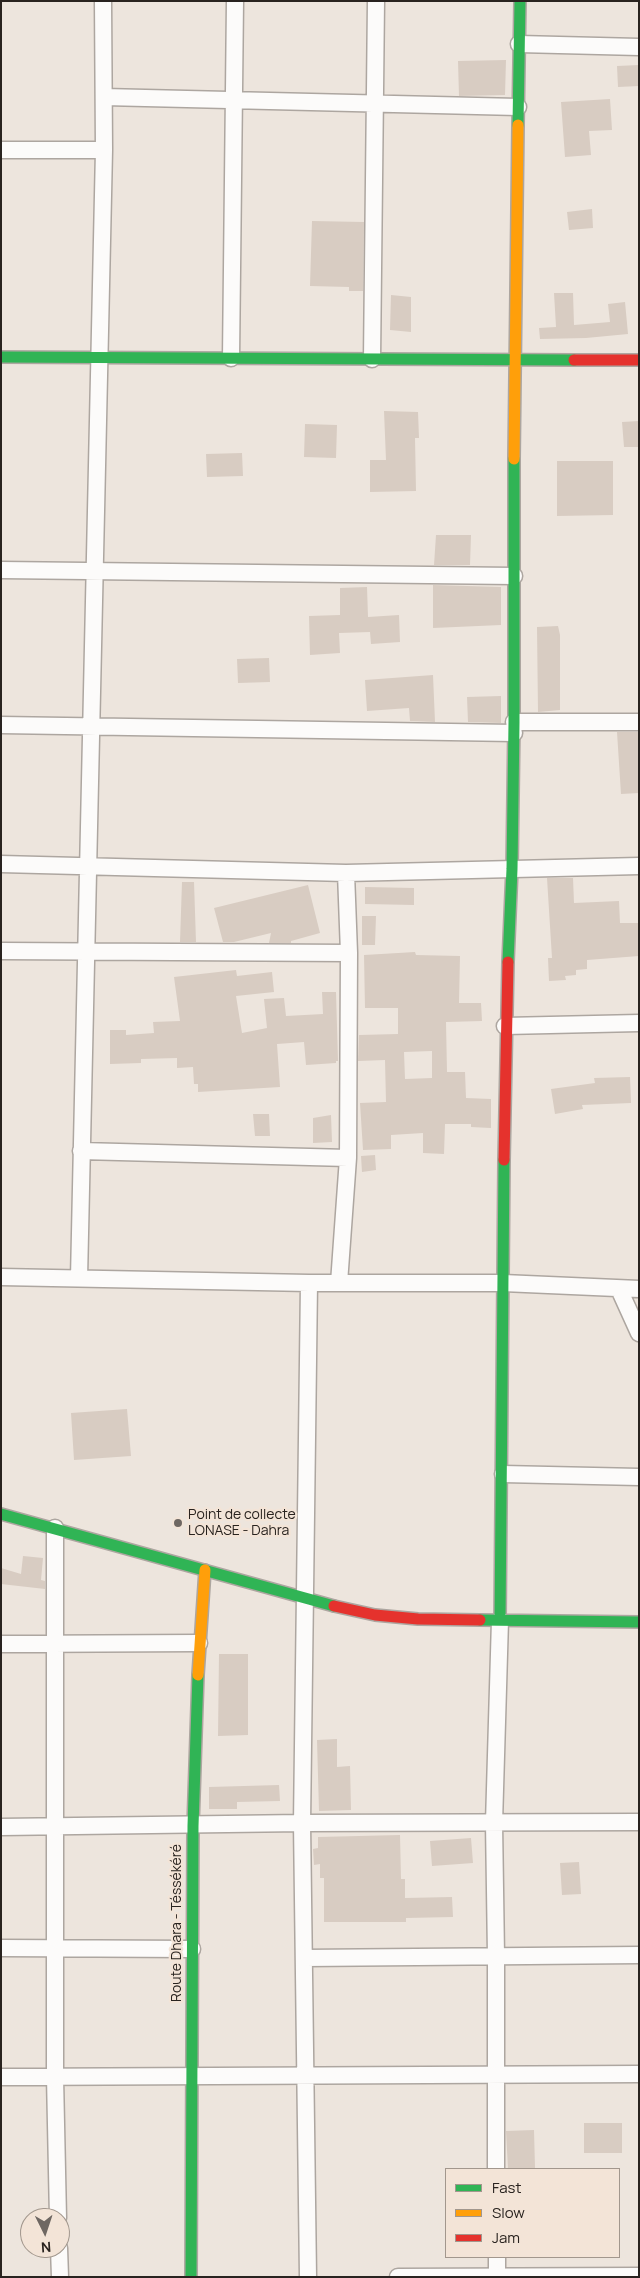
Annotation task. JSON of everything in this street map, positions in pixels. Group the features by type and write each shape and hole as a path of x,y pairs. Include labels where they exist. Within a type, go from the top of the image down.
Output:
{"street":[{"path":"79,1278 104,150 103,1"},
{"path":"231,358 235,1"},
{"path":"372,359 376,1"},
{"path":"496,2168 494,1823 500,1620 505,1026 512,869 514,359 520,1"},
{"path":"519,44 639,46"},
{"path":"104,97 518,107"},
{"path":"1,150 104,150"},
{"path":"1,357 639,360"},
{"path":"1,570 514,576"},
{"path":"1,725 514,727 639,722"},
{"path":"1,864 346,873 639,866"},
{"path":"339,1283 348,1158 349,953 346,873"},
{"path":"1,951 349,953"},
{"path":"505,1026 639,1024"},
{"path":"81,1152 348,1158"},
{"path":"1,1277 309,1283 503,1283 639,1289"},
{"path":"619,1289 639,1278"},
{"path":"308,2277 302,1823 309,1283"},
{"path":"619,1289 639,1334"},
{"path":"502,1474 639,1477"},
{"path":"1,1514 305,1598 375,1615 418,1619 639,1622"},
{"path":"55,1528 55,2077 58,2208"},
{"name":"Route Dhara - Téssékéré","path":"191,2277 193,1826 198,1644 205,1570"},
{"path":"1,1644 198,1644"},
{"path":"1,1827 193,1826 302,1823 639,1822"},
{"path":"1,1948 192,1949"},
{"path":"305,1958 639,1954"},
{"path":"1,2077 639,2074"},
{"path":"59,2258 60,2277"},
{"path":"497,2258 497,2276"},
{"path":"398,2277 639,2276"}],"building":[{"path":"506,60 505,95 459,96 458,61"},
{"path":"639,65 639,86 618,87 617,66"},
{"path":"610,99 612,130 589,131 591,155 565,157 561,102"},
{"path":"592,209 593,228 569,230 567,212"},
{"path":"312,221 364,222 363,291 349,291 349,287 310,286"},
{"path":"554,293 573,293 574,325 610,322 608,304 625,302 628,334 586,338 540,339 539,328 556,327"},
{"path":"391,295 411,297 411,332 390,330"},
{"path":"384,411 418,412 419,438 415,438 416,491 370,492 370,460 386,460"},
{"path":"639,421 639,447 624,447 622,422"},
{"path":"305,424 337,425 336,458 304,457"},
{"path":"242,453 243,476 207,477 206,454"},
{"path":"557,461 613,461 613,515 557,516"},
{"path":"436,535 471,535 470,565 434,565"},
{"path":"433,585 501,587 501,625 433,628"},
{"path":"367,587 368,617 399,615 400,642 371,644 370,632 339,633 340,653 310,655 309,616 340,615 340,588"},
{"path":"558,626 560,635 560,710 538,712 537,627"},
{"path":"269,658 270,682 238,683 237,659"},
{"path":"433,675 435,722 410,721 409,708 367,711 365,680"},
{"path":"501,696 501,723 468,722 467,697"},
{"path":"617,732 639,732 639,793 621,794"},
{"path":"547,878 573,878 574,903 619,901 620,923 639,923 639,956 587,960 587,969 576,970 576,975 565,976 566,980 549,981 548,958 552,958"},
{"path":"182,882 194,882 196,942 180,942"},
{"path":"308,885 320,933 291,941 291,943 269,943 271,933 234,942 223,942 214,908"},
{"path":"365,887 414,888 414,905 365,904"},
{"path":"362,916 376,916 375,945 362,945"},
{"path":"415,952 416,955 460,956 459,1003 481,1003 482,1021 446,1022 447,1072 465,1072 466,1098 491,1099 491,1128 471,1127 471,1124 445,1124 444,1154 423,1153 423,1133 391,1135 391,1149 363,1150 360,1103 386,1102 385,1060 358,1061 359,1035 398,1034 398,1008 365,1008 364,955","holes":["432,1051 432,1078 405,1079 404,1052"]},
{"path":"236,970 237,976 272,972 274,992 236,996 242,1033 267,1028 264,999 284,998 286,1016 323,1014 322,992 336,992 338,1061 336,1063 306,1065 304,1042 277,1044 280,1087 198,1092 198,1084 194,1084 193,1067 177,1068 177,1058 141,1059 141,1063 110,1064 110,1030 126,1030 126,1035 154,1033 153,1022 180,1021 174,977"},
{"path":"630,1077 631,1103 582,1105 583,1109 555,1114 551,1089 595,1083 594,1078"},
{"path":"253,1114 269,1114 270,1136 255,1136"},
{"path":"331,1115 332,1142 313,1143 313,1118"},
{"path":"375,1155 376,1170 362,1172 361,1156"},
{"path":"127,1409 131,1456 74,1460 71,1413"},
{"path":"23,1556 43,1558 41,1580 45,1581 45,1589 1,1584 1,1568 21,1574"},
{"path":"219,1654 248,1654 248,1735 218,1736"},
{"path":"337,1739 337,1767 350,1766 351,1810 319,1811 317,1740"},
{"path":"279,1785 280,1801 237,1802 237,1809 209,1809 209,1787"},
{"path":"400,1835 401,1879 405,1879 405,1898 452,1897 453,1917 406,1918 406,1922 324,1922 324,1878 320,1878 320,1864 314,1865 313,1849 318,1848 318,1837"},
{"path":"471,1838 473,1863 432,1866 430,1841"},
{"path":"579,1862 581,1894 562,1895 560,1863"},
{"path":"584,2123 622,2123 622,2153 584,2153"},
{"path":"534,2130 535,2168 508,2168 506,2131"}],"traffic: fast":[{"path":"518,125 520,1"},
{"path":"1,357 574,360"},
{"path":"508,962 512,869 514,722 514,459"},
{"path":"500,1620 504,1160"},
{"path":"1,1514 334,1606"},
{"path":"480,1620 639,1622"},
{"path":"191,2277 193,1826 198,1675"}],"traffic: slow":[{"path":"514,459 518,125"},
{"path":"198,1675 205,1570"}],"traffic: jam":[{"path":"574,360 639,360"},
{"path":"504,1160 508,962"},
{"path":"334,1606 375,1615 418,1619 480,1620"}],"place":[{"name":"Point de collecte LONASE - Dahra","path":"178,1523"}]}
